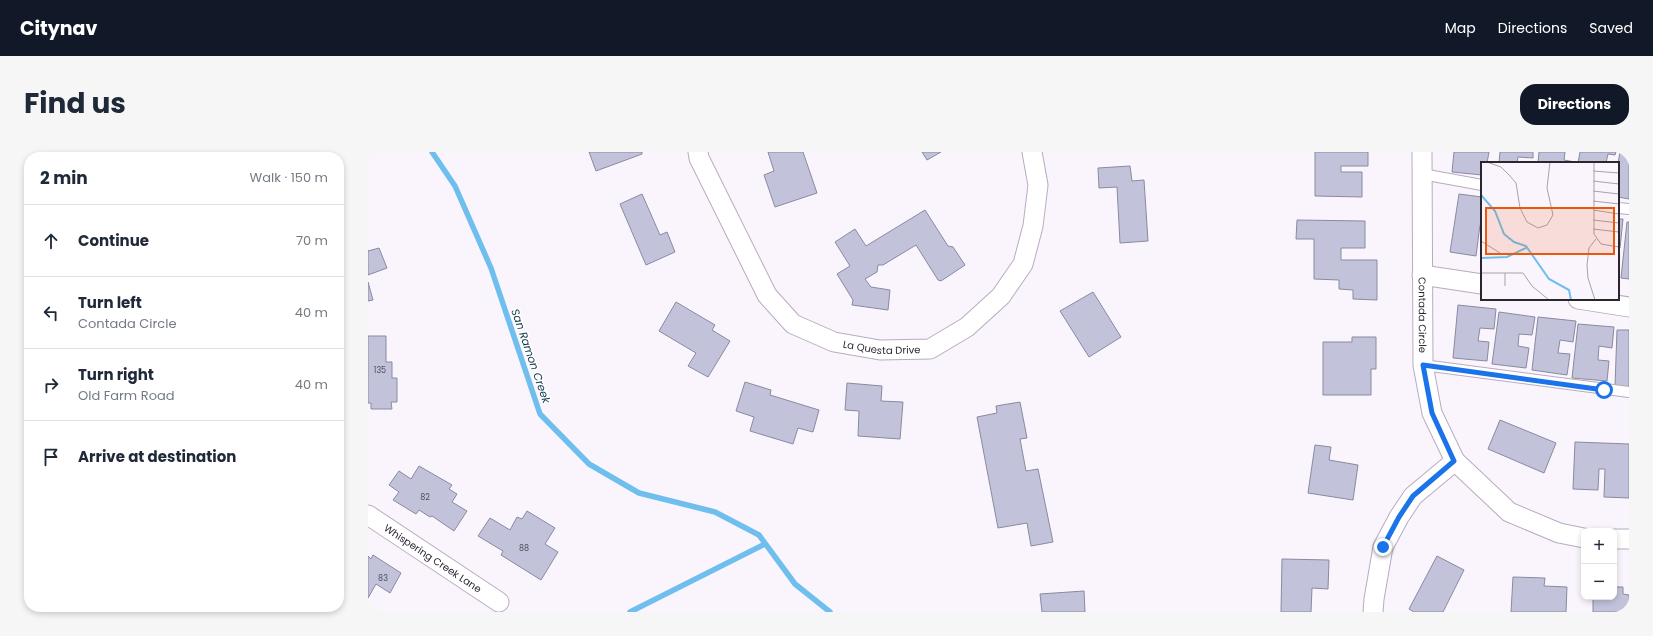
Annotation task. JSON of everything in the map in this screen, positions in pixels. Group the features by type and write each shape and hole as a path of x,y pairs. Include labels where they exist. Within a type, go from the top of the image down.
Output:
{"street":[{"name":"La Questa Drive","path":"698,152 699,158 767,295 793,324 834,342 880,350 930,349 967,327 1001,296 1022,264 1033,226 1038,185 1032,152"},
{"name":"Contada Circle","path":"1422,152 1423,365 1432,413 1454,461 1509,512 1560,533 1581,537"},
{"path":"1422,275 1481,284"},
{"path":"1584,300 1629,307"},
{"path":"1373,612 1383,547 1399,517 1413,496 1454,461"},
{"name":"Whispering Creek Lane","path":"368,515 499,602"},
{"path":"1617,539 1629,539"}],"lane":[{"path":"1422,174 1481,185"},
{"path":"1619,208 1629,209"},
{"path":"1423,365 1629,392"}],"building":[{"path":"589,152 642,152 642,154 596,171"},
{"path":"768,152 803,152 817,193 775,207 764,175 774,171"},
{"path":"922,152 941,152 927,160"},
{"path":"1315,152 1368,152 1368,166 1341,166 1341,172 1362,172 1362,197 1315,196"},
{"path":"1454,152 1489,152 1487,162 1481,162 1481,175 1452,172"},
{"path":"1500,152 1533,152 1533,158 1518,157 1517,162 1499,162"},
{"path":"1539,152 1565,152 1564,160 1575,162 1538,162"},
{"path":"1580,152 1616,152 1615,155 1608,154 1606,162 1578,162"},
{"path":"1620,152 1629,152 1629,199 1619,197 1618,162"},
{"path":"1130,166 1132,181 1144,180 1148,241 1120,243 1117,187 1099,188 1098,168"},
{"path":"642,194 660,235 667,232 675,252 646,265 620,204"},
{"path":"1459,194 1481,197 1481,226 1476,256 1450,252"},
{"path":"925,210 948,246 953,247 965,265 941,281 938,280 916,245 883,265 878,265 877,272 865,279 871,287 890,290 888,310 852,305 853,300 837,274 850,266 835,242 855,229 866,246"},
{"path":"1619,219 1623,219 1620,248"},
{"path":"1297,220 1365,221 1365,248 1341,248 1341,260 1377,260 1377,300 1353,299 1353,290 1339,289 1339,280 1314,279 1314,239 1296,239"},
{"path":"1627,222 1629,222 1629,279 1621,278"},
{"path":"379,248 387,268 368,275 368,251"},
{"path":"368,282 373,300 368,301"},
{"path":"1093,292 1121,337 1089,357 1060,311"},
{"path":"676,302 715,325 712,330 730,341 708,377 688,366 696,353 659,331"},
{"path":"1458,305 1496,309 1494,329 1480,328 1478,341 1489,342 1487,361 1453,358"},
{"path":"1499,312 1535,317 1532,335 1519,334 1518,346 1529,348 1526,368 1492,364"},
{"path":"1538,317 1576,321 1573,342 1560,340 1558,353 1570,354 1567,375 1532,370"},
{"path":"1578,324 1614,327 1612,348 1599,346 1598,360 1609,361 1607,381 1572,378"},
{"path":"1617,330 1629,330 1629,387 1615,386"},
{"path":"368,336 386,336 386,362 392,362 392,378 397,378 397,402 391,402 392,409 371,409 371,403 368,403"},
{"path":"1352,337 1376,337 1376,369 1371,369 1371,395 1323,395 1323,342 1352,342"},
{"path":"745,382 771,390 770,395 819,410 813,432 798,428 793,444 750,431 754,417 736,411"},
{"path":"847,383 882,386 881,401 903,402 900,439 858,436 859,411 845,410"},
{"path":"1020,402 1027,438 1020,439 1026,471 1038,469 1053,542 1031,546 1027,523 998,528 977,417 997,413 996,406"},
{"path":"1500,420 1556,443 1544,473 1488,449"},
{"path":"1575,442 1629,444 1629,498 1604,497 1605,469 1599,469 1598,490 1573,489"},
{"path":"1315,445 1331,447 1329,460 1358,465 1353,500 1308,493"},
{"path":"419,466 452,485 449,489 457,494 452,502 467,511 454,531 432,516 430,517 419,510 416,514 393,500 399,492 389,485 399,471 411,479"},
{"path":"527,511 555,528 545,544 558,552 541,580 501,555 503,551 478,536 490,518 510,530 517,517 522,519"},
{"path":"373,555 401,573 390,593 376,584 368,598 368,556 371,559"},
{"path":"1437,556 1464,570 1443,612 1414,612 1409,609"},
{"path":"1282,559 1329,560 1328,589 1312,588 1311,612 1281,612"},
{"path":"1513,577 1545,578 1544,586 1567,587 1566,612 1511,612"},
{"path":"1617,587 1623,587 1623,594 1629,595 1629,612 1593,612 1593,600 1617,600"},
{"path":"1084,591 1085,612 1042,612 1040,594"}],"waterway":[{"name":"San Ramon Creek","path":"432,152 455,186 491,268 540,414 589,464 639,493 715,512 759,535 795,584 830,612"},
{"path":"630,612 765,544"}],"route":[{"path":"1383,547 1399,517 1413,496 1454,461 1432,413 1426,389 1423,365 1604,390"}]}
